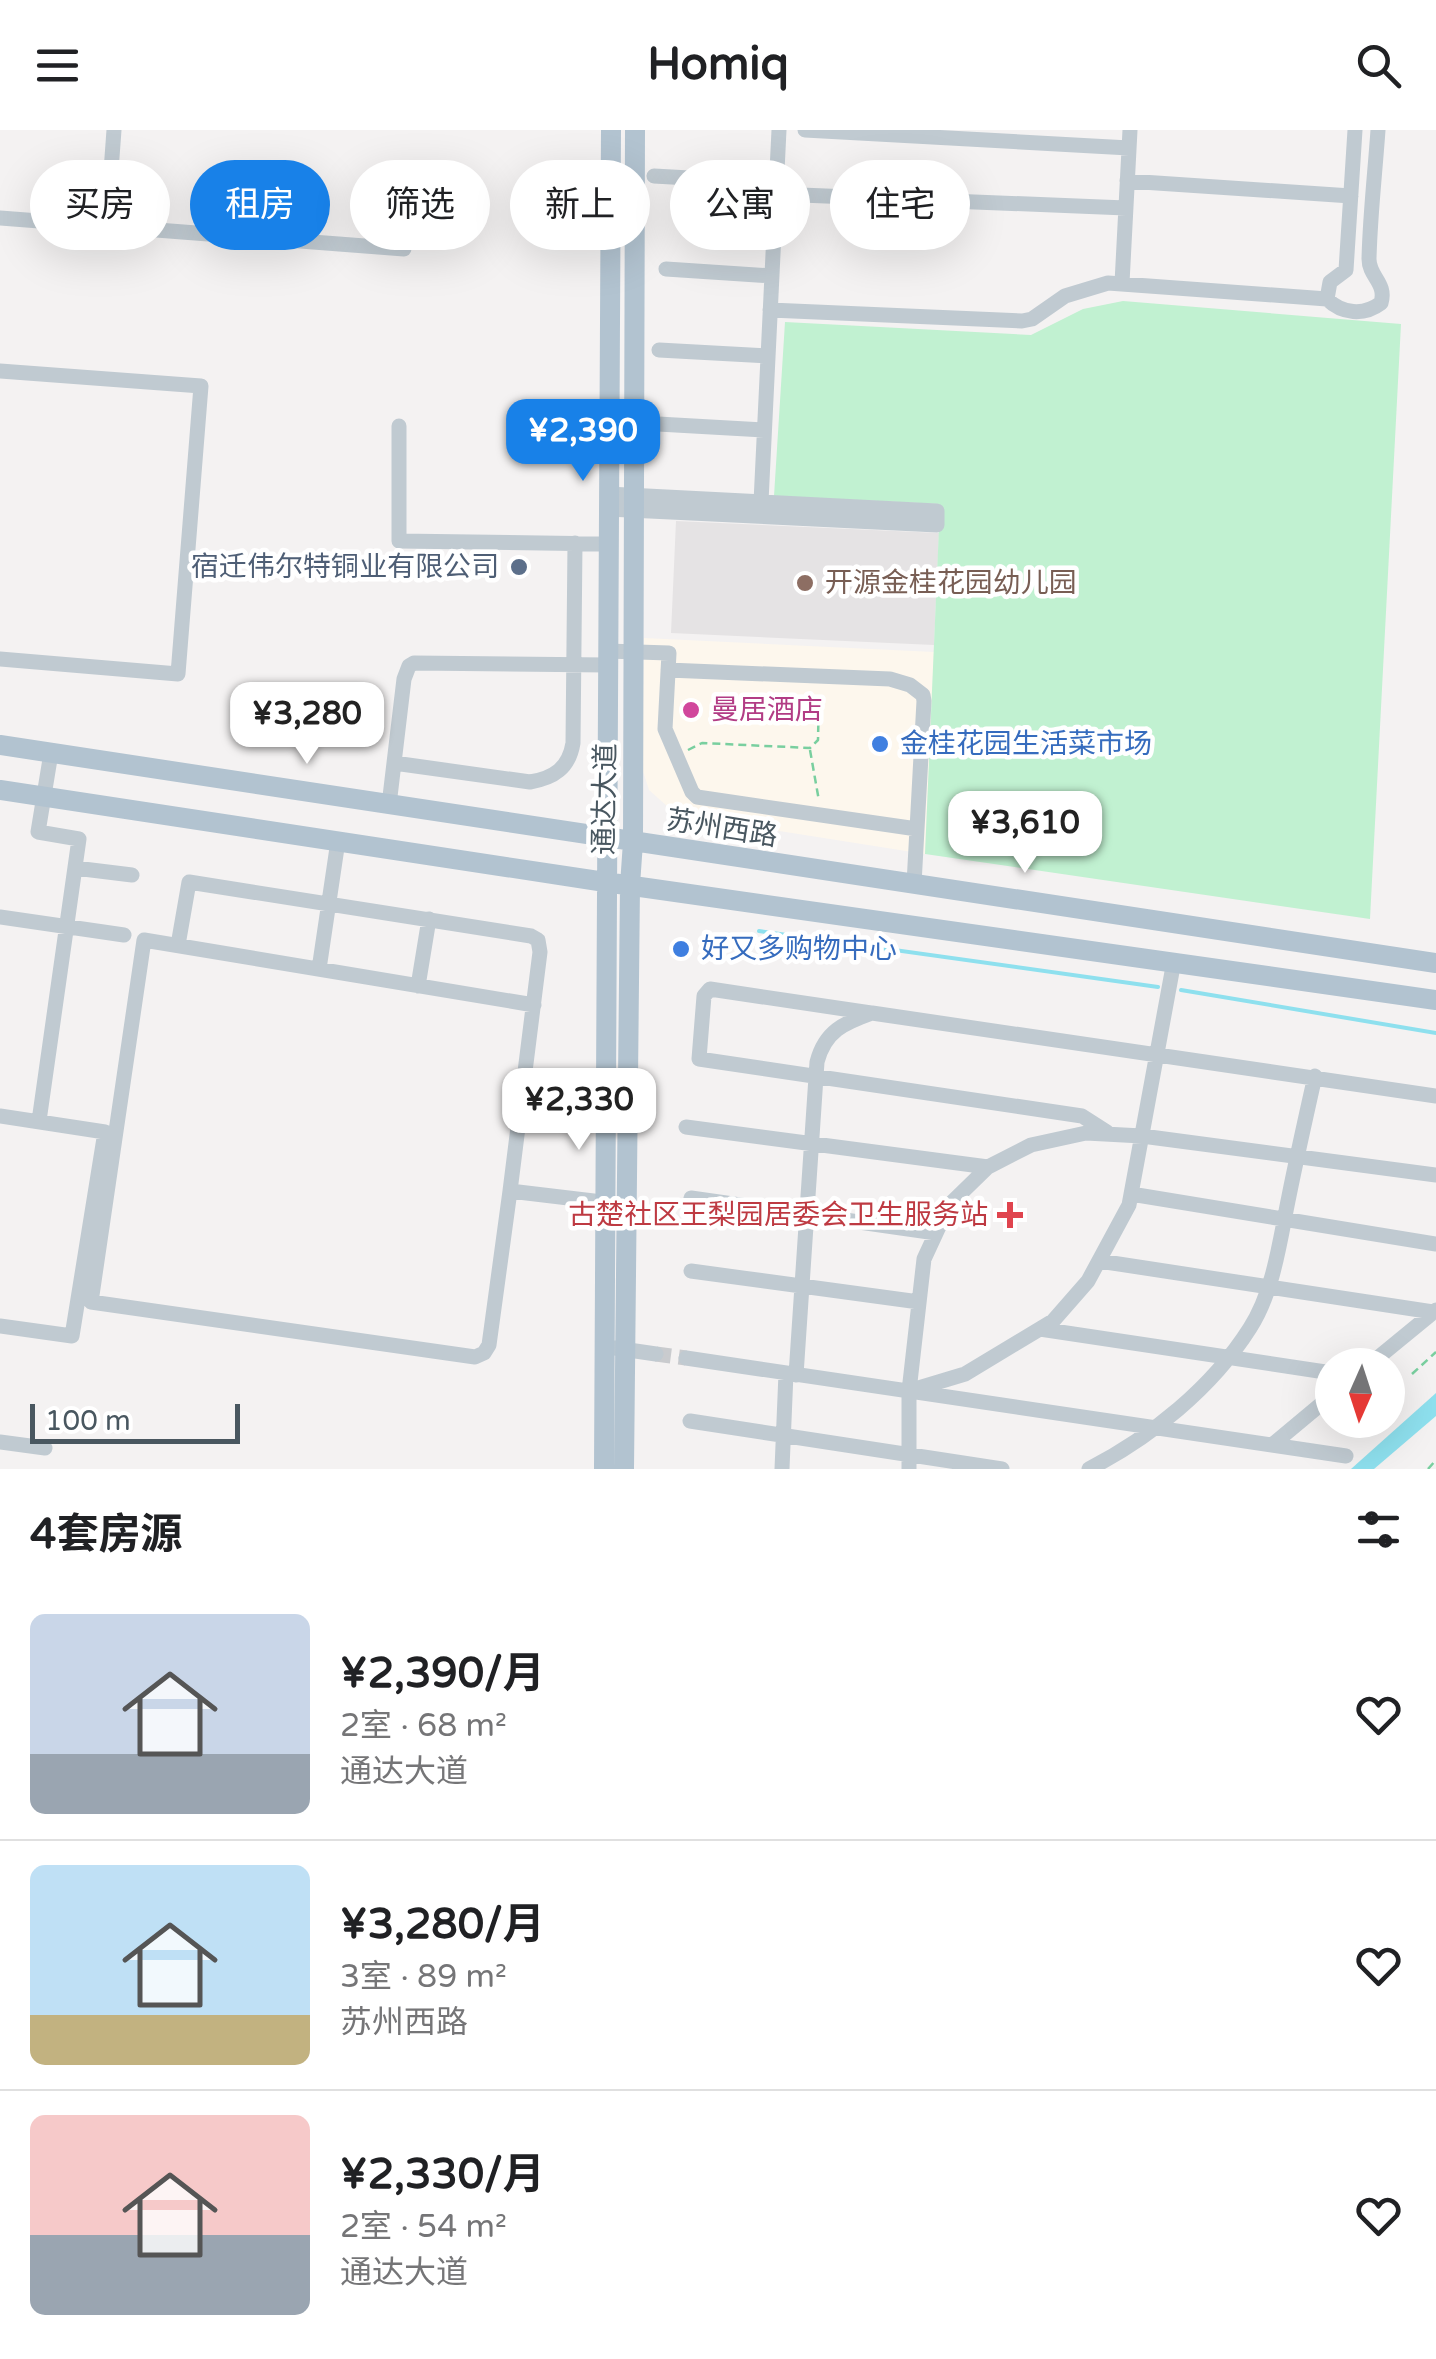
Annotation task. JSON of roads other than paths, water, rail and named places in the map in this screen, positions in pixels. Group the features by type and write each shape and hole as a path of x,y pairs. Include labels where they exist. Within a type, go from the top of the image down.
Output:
{"main road":[{"name":"通达大道","path":"611,130 604,1202 624,1469"},
{"name":"通达大道","path":"604,1469 627,1205 633,842 635,130"},
{"name":"苏州西路","path":"0,745 1436,963"},
{"path":"0,790 605,882 1436,1000"}],"street":[{"path":"112,160 114,130"},
{"path":"777,160 779,130"},
{"path":"805,130 1129,148"},
{"path":"1122,283 1130,130"},
{"path":"1346,270 1355,130"},
{"path":"770,310 1022,321 1032,319 1065,296 1108,283 1328,298 1348,310 1373,309 1383,295 1382,286 1369,266 1378,130"},
{"path":"654,176 670,178"},
{"path":"1127,181 1351,196"},
{"path":"810,190 1126,208"},
{"path":"1350,216 1372,217"},
{"path":"0,218 30,220"},
{"path":"170,231 350,245"},
{"path":"768,507 764,430 773,250"},
{"path":"666,268 772,276"},
{"path":"1328,298 1330,282 1346,270 1372,272"},
{"path":"660,350 768,356"},
{"path":"0,371 200,386 178,674 0,659"},
{"path":"658,424 764,430"},
{"path":"399,426 399,541 608,544"},
{"path":"608,501 768,507 936,525 937,510 818,512"},
{"path":"394,763 519,782 549,778 559,772 572,754 575,543"},
{"path":"388,804 404,678 409,666 575,665 634,652 669,654 666,729 692,792 698,797 917,830"},
{"path":"668,670 890,679 910,685 923,696 914,884"},
{"path":"38,1122 79,839 38,832 51,752"},
{"path":"319,969 338,842"},
{"path":"75,868 132,875"},
{"path":"178,946 189,882 538,940 534,1005 489,1346 475,1357 91,1302 144,940 178,946 534,1005"},
{"path":"0,917 124,935"},
{"path":"418,986 429,919"},
{"path":"909,1391 965,1374 1053,1321 1098,1261 1131,1194 1174,961"},
{"path":"1110,1134 1082,1116 699,1060 704,996 710,989 1436,1096"},
{"path":"782,1469 822,1043 847,1022 872,1013"},
{"path":"1089,1469 1156,1428 1206,1383 1251,1327 1284,1219 1316,1076"},
{"path":"0,1116 104,1132 72,1336 0,1326"},
{"path":"686,1127 988,1167"},
{"path":"909,1462 909,1391 924,1260 949,1205 988,1167 1031,1144 1086,1133 1142,1136 1436,1175"},
{"path":"510,1191 627,1205"},
{"path":"1131,1194 1436,1244"},
{"path":"690,1198 936,1232"},
{"path":"1098,1261 1435,1311"},
{"path":"691,1271 919,1302"},
{"path":"1390,1348 1435,1311"},
{"path":"1040,1329 1315,1370"},
{"path":"615,1348 656,1354"},
{"path":"686,1358 1346,1456"},
{"path":"1272,1445 1315,1409"},
{"path":"690,1421 783,1435 909,1462 1002,1469"},
{"path":"0,1442 45,1448"}],"water":[{"path":"1436,1393 1436,1416 1374,1469 1351,1469 1386,1438 1405,1438 1405,1421"}],"waterway":[{"path":"759,931 1158,987"},
{"path":"1181,990 1436,1033"}],"tunnel":[{"path":"656,1354 686,1358"}],"place":[{"name":"宿迁伟尔特铜业有限公司","path":"519,567"},
{"name":"开源金桂花园幼儿园","path":"805,583"},
{"name":"曼居酒店","path":"691,710"},
{"name":"金桂花园生活菜市场","path":"880,744"},
{"name":"好又多购物中心","path":"681,949"},
{"name":"古楚社区王梨园居委会卫生服务站","path":"1010,1215"}]}
